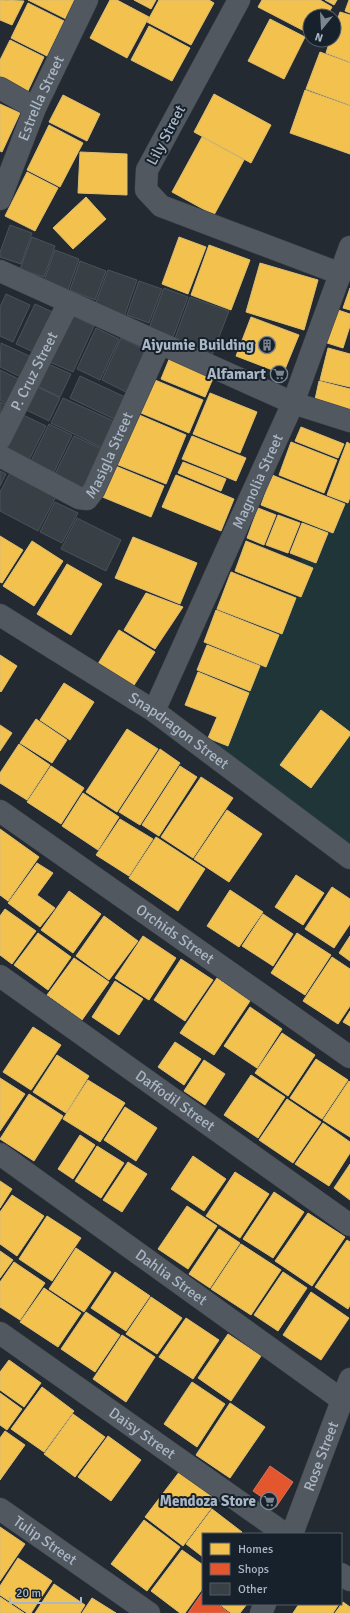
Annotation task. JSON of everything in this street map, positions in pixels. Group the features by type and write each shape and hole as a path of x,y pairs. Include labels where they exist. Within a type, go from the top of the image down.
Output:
{"street":[{"name":"Estrella Street","path":"0,199 35,108 87,0"},
{"name":"Lily Street","path":"239,0 147,170 146,190 162,206 341,274"},
{"path":"0,88 35,108"},
{"name":"Magnolia Street","path":"154,711 293,402 350,247"},
{"path":"0,271 293,402 350,421"},
{"name":"P. Cruz Street","path":"0,440 69,302"},
{"name":"Masigla Street","path":"0,456 79,498 87,499 94,490 160,343"},
{"name":"Snapdragon Street","path":"0,615 154,711 350,858"},
{"name":"Orchids Street","path":"0,811 350,1057"},
{"name":"Daffodil Street","path":"0,976 350,1225"},
{"name":"Dahlia Street","path":"0,1154 342,1400"},
{"name":"Daisy Street","path":"0,1333 284,1533"},
{"name":"Rose Street","path":"292,1533 350,1379"},
{"name":"Tulip Street","path":"0,1509 149,1613"}],"green space":[{"path":"350,451 350,846 216,748"}],"building: Homes":[{"path":"0,0 24,1 12,25 0,20"},
{"path":"28,0 77,0 68,20"},
{"path":"110,0 117,0 149,17 127,58 90,38"},
{"path":"134,0 156,0 151,9"},
{"path":"159,0 209,0 214,3 191,45 147,22"},
{"path":"262,0 320,0 332,7 302,8 302,30 258,7"},
{"path":"325,0 337,0 334,5"},
{"path":"350,0 350,13 345,11"},
{"path":"28,3 64,21 47,56 11,38"},
{"path":"342,13 350,15 350,62 326,53 328,48 342,48"},
{"path":"270,19 302,35 302,43 284,79 248,61"},
{"path":"149,26 190,48 172,81 131,60"},
{"path":"10,40 44,57 26,95 0,82 0,60"},
{"path":"320,52 350,63 350,105 306,89"},
{"path":"305,90 350,106 350,154 290,133"},
{"path":"214,94 271,125 251,163 194,132"},
{"path":"63,95 100,114 87,141 49,122"},
{"path":"0,104 20,113 2,152 0,151"},
{"path":"49,125 83,143 60,187 27,170"},
{"path":"202,137 244,160 214,215 172,192"},
{"path":"80,152 127,154 127,195 78,193"},
{"path":"27,172 58,188 35,231 5,216"},
{"path":"86,197 106,219 73,249 53,228"},
{"path":"179,237 206,247 188,294 162,284"},
{"path":"209,245 250,260 231,310 191,295"},
{"path":"260,263 318,280 304,330 246,312"},
{"path":"350,288 350,310 343,308"},
{"path":"335,309 350,314 350,326 343,348 324,342"},
{"name":"Aiyumie Building","path":"251,317 299,335 283,374 236,356"},
{"path":"328,348 350,354 350,387 320,380"},
{"path":"170,357 214,376 205,397 161,379"},
{"path":"155,380 203,400 189,433 141,413"},
{"path":"319,381 350,389 350,413 314,404"},
{"path":"210,393 257,412 240,453 193,434"},
{"path":"137,414 186,435 166,484 116,464"},
{"path":"301,427 344,444 338,458 295,441"},
{"path":"192,436 246,458 236,481 182,459"},
{"path":"291,442 337,460 324,493 279,475"},
{"path":"347,442 350,444 350,497 348,503 327,495"},
{"path":"183,462 226,479 221,491 178,473"},
{"path":"113,465 164,486 151,517 100,496"},
{"path":"176,475 234,499 221,531 162,507"},
{"path":"272,475 345,504 333,533 261,505"},
{"path":"258,508 276,515 264,545 247,538"},
{"path":"278,515 300,523 288,553 266,545"},
{"path":"302,523 328,533 316,563 290,553"},
{"path":"0,536 23,550 2,583 0,582"},
{"path":"133,537 197,563 180,604 115,578"},
{"path":"32,541 63,561 34,606 3,586"},
{"path":"246,541 313,568 301,597 235,571"},
{"path":"67,564 102,584 71,635 37,614"},
{"path":"231,572 296,598 282,634 217,609"},
{"path":"146,593 183,607 155,649 124,630"},
{"path":"216,610 279,635 266,667 204,642"},
{"path":"119,630 155,652 131,690 96,667"},
{"path":"207,645 260,666 250,691 197,670"},
{"path":"0,655 17,666 1,692 0,691"},
{"path":"198,672 249,693 228,746 208,738 217,717 185,705"},
{"path":"64,683 94,702 70,740 40,720"},
{"path":"321,710 350,732 350,735 311,788 280,765"},
{"path":"36,719 67,740 52,763 20,743"},
{"path":"0,725 12,733 0,751"},
{"path":"127,729 158,749 117,812 86,792"},
{"path":"19,744 50,765 27,800 0,783 0,773"},
{"path":"160,749 180,763 140,825 119,812"},
{"path":"51,766 84,788 61,824 27,802"},
{"path":"180,766 197,777 159,836 142,825"},
{"path":"201,777 233,798 193,858 161,837"},
{"path":"83,793 119,817 98,850 62,826"},
{"path":"227,810 262,834 229,882 194,859"},
{"path":"120,819 153,839 129,876 96,855"},
{"path":"0,829 39,857 8,901 0,895"},
{"path":"156,837 205,869 178,911 129,878"},
{"path":"37,863 53,873 37,895 55,908 40,927 8,903"},
{"path":"296,875 324,893 303,925 275,907"},
{"path":"332,887 350,899 350,924 334,948 305,929"},
{"path":"230,890 263,912 239,947 207,926"},
{"path":"69,891 101,914 73,953 41,930"},
{"path":"5,909 36,931 12,964 0,955 0,916"},
{"path":"263,914 293,934 273,966 242,946"},
{"path":"104,916 138,941 109,980 76,956"},
{"path":"38,933 71,957 48,990 14,965"},
{"path":"297,933 331,955 305,995 271,973"},
{"path":"143,936 176,958 149,1000 115,978"},
{"path":"350,936 350,961 339,953"},
{"path":"332,957 350,969 350,1006 338,1024 303,1001"},
{"path":"74,958 109,982 82,1020 47,995"},
{"path":"181,959 213,980 185,1021 154,1000"},
{"path":"217,978 250,1001 214,1055 180,1033"},
{"path":"115,981 143,999 119,1035 92,1017"},
{"path":"250,1007 282,1029 257,1068 224,1046"},
{"path":"350,1011 350,1026 343,1022"},
{"path":"33,1027 61,1045 31,1090 3,1072"},
{"path":"282,1033 315,1055 288,1096 255,1073"},
{"path":"175,1042 201,1059 184,1085 158,1067"},
{"path":"57,1055 89,1076 66,1113 33,1092"},
{"path":"316,1059 348,1080 322,1119 290,1098"},
{"path":"204,1060 225,1074 205,1105 184,1091"},
{"path":"251,1075 285,1097 258,1138 224,1115"},
{"path":"0,1078 25,1094 0,1131"},
{"path":"88,1080 125,1103 100,1142 63,1119"},
{"path":"349,1081 350,1082 350,1137 323,1120"},
{"path":"29,1094 63,1116 34,1161 0,1139"},
{"path":"287,1099 321,1122 293,1163 259,1140"},
{"path":"125,1107 157,1128 136,1161 104,1140"},
{"path":"323,1123 350,1142 350,1153 329,1186 295,1164"},
{"path":"80,1135 95,1145 73,1179 58,1169"},
{"path":"97,1146 124,1163 101,1198 75,1181"},
{"path":"193,1156 226,1179 204,1211 171,1189"},
{"path":"128,1162 147,1174 122,1212 103,1200"},
{"path":"350,1164 350,1200 334,1188"},
{"path":"235,1172 269,1194 240,1238 206,1216"},
{"path":"0,1181 12,1189 0,1208"},
{"path":"274,1192 304,1212 273,1258 243,1239"},
{"path":"12,1195 44,1216 17,1256 0,1244 0,1212"},
{"path":"187,1206 217,1226 188,1269 158,1249"},
{"path":"308,1213 345,1237 312,1286 275,1261"},
{"path":"47,1216 81,1238 52,1281 19,1259"},
{"path":"219,1229 240,1243 210,1288 189,1274"},
{"path":"347,1240 350,1242 350,1305 348,1309 315,1287"},
{"path":"241,1244 281,1270 251,1315 211,1289"},
{"path":"76,1248 111,1272 84,1312 49,1289"},
{"path":"0,1251 13,1260 0,1278"},
{"path":"14,1262 45,1283 20,1320 0,1307 0,1282"},
{"path":"115,1272 150,1296 126,1331 91,1308"},
{"path":"283,1272 307,1288 278,1331 254,1315"},
{"path":"44,1288 81,1313 58,1347 20,1322"},
{"path":"311,1292 349,1318 321,1360 283,1335"},
{"path":"151,1297 182,1318 157,1354 126,1334"},
{"path":"86,1312 120,1335 95,1372 61,1349"},
{"path":"186,1318 219,1340 193,1379 159,1357"},
{"path":"228,1334 261,1356 231,1401 198,1378"},
{"path":"122,1335 155,1357 126,1402 93,1379"},
{"path":"9,1360 41,1383 24,1407 0,1390 0,1372"},
{"path":"192,1382 225,1404 197,1447 164,1424"},
{"path":"42,1387 74,1411 44,1452 11,1429"},
{"path":"0,1393 22,1409 7,1430 0,1425"},
{"path":"230,1403 265,1427 230,1478 196,1455"},
{"path":"73,1414 105,1437 75,1477 44,1454"},
{"path":"5,1431 25,1445 0,1480 0,1438"},
{"path":"108,1436 141,1460 111,1501 78,1477"},
{"path":"180,1471 218,1499 183,1546 145,1517"},
{"path":"212,1509 242,1532 202,1533 202,1556 186,1544"},
{"path":"144,1520 180,1547 147,1591 111,1564"},
{"path":"0,1527 25,1544 0,1581"},
{"path":"182,1550 202,1564 202,1589 185,1613 180,1613 151,1591"},
{"path":"18,1558 52,1581 31,1613 27,1613 0,1595 0,1586"},
{"path":"54,1584 85,1605 80,1613 35,1613"},
{"path":"0,1597 24,1613 0,1613"},
{"path":"92,1598 116,1613 82,1613"},
{"path":"343,1602 350,1607 350,1613 335,1613"},
{"path":"220,1605 246,1605 240,1613 231,1613"},
{"path":"298,1605 338,1605 333,1613 293,1613"}],"building: Shops":[{"path":"270,1466 293,1482 276,1507 253,1491"},
{"path":"202,1593 202,1605 218,1605 229,1613 188,1613"}],"building: Other":[{"path":"10,225 32,233 21,264 0,257 0,252"},
{"path":"32,237 55,246 44,277 20,269"},
{"path":"55,250 79,259 68,290 44,281"},
{"path":"80,261 106,271 95,300 70,290"},
{"path":"108,270 137,280 123,320 93,310"},
{"path":"139,281 162,289 149,323 127,315"},
{"path":"164,288 188,297 172,340 148,331"},
{"path":"6,294 30,305 13,342 0,336 0,307"},
{"path":"190,297 229,311 212,355 174,341"},
{"path":"35,304 59,315 40,355 16,344"},
{"path":"67,313 94,326 73,372 45,360"},
{"path":"96,328 119,339 100,380 77,369"},
{"path":"121,338 150,352 130,394 102,380"},
{"path":"1,343 36,359 27,380 0,367"},
{"path":"44,362 71,374 60,397 33,384"},
{"path":"0,370 27,383 15,407 0,400"},
{"path":"80,376 125,397 114,419 70,398"},
{"path":"33,385 60,398 49,421 22,408"},
{"path":"63,398 116,422 103,448 51,423"},
{"path":"0,402 12,407 0,432"},
{"path":"19,413 46,426 28,462 2,450"},
{"path":"49,424 72,435 54,472 31,461"},
{"path":"74,436 102,449 83,490 54,476"},
{"path":"0,471 6,474 0,486"},
{"path":"11,471 57,495 38,531 0,511 0,492"},
{"path":"55,502 78,513 62,543 40,532"},
{"path":"77,518 121,540 106,571 61,549"}],"place":[{"name":"Aiyumie Building","path":"267,345"},
{"name":"Alfamart","path":"279,374"},
{"name":"Mendoza Store","path":"269,1501"}]}
